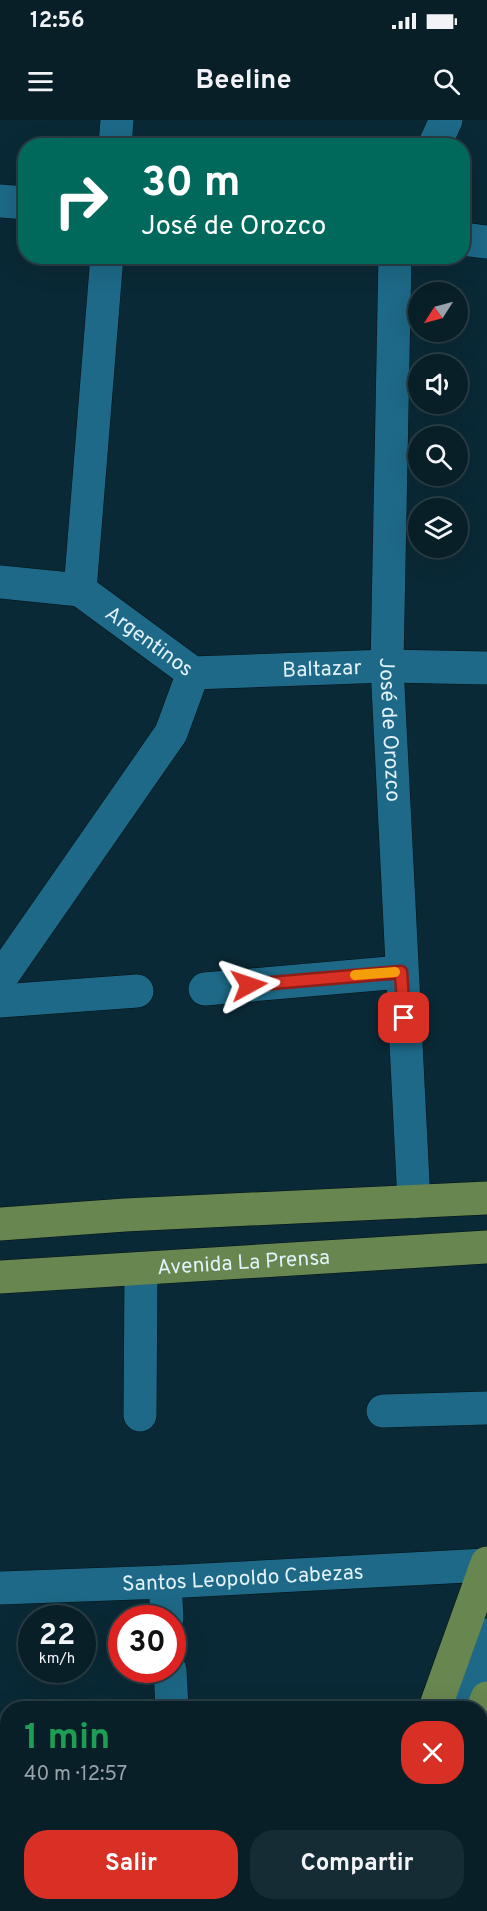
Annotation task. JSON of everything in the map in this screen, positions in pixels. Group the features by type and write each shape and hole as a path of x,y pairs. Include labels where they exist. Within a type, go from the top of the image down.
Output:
{"main road":[{"path":"0,1224 125,1215 487,1198"},
{"name":"Avenida La Prensa","path":"0,1277 487,1247"},
{"path":"450,1249 487,1260"},
{"path":"438,1701 487,1564"}],"street":[{"path":"116,138 117,120"},
{"path":"438,138 446,120"},
{"path":"0,201 18,202"},
{"path":"470,240 487,242"},
{"name":"Argentinos","path":"0,979 171,732 194,673 80,590 105,264"},
{"name":"José de Orozco","path":"395,264 387,666 414,1202"},
{"path":"0,582 80,590"},
{"name":"Baltazar","path":"194,673 387,666 487,668"},
{"path":"205,989 401,972"},
{"path":"0,1001 137,990"},
{"path":"140,1415 141,1269"},
{"path":"382,1411 487,1408"},
{"name":"Santos Leopoldo Cabezas","path":"0,1588 165,1582 487,1564"},
{"path":"165,1582 166,1605"},
{"path":"463,1701 487,1635"},
{"path":"171,1683 172,1701"}],"slow traffic":[{"path":"355,975 395,972"}],"route":[{"path":"249,985 401,972 404,1018"}]}
